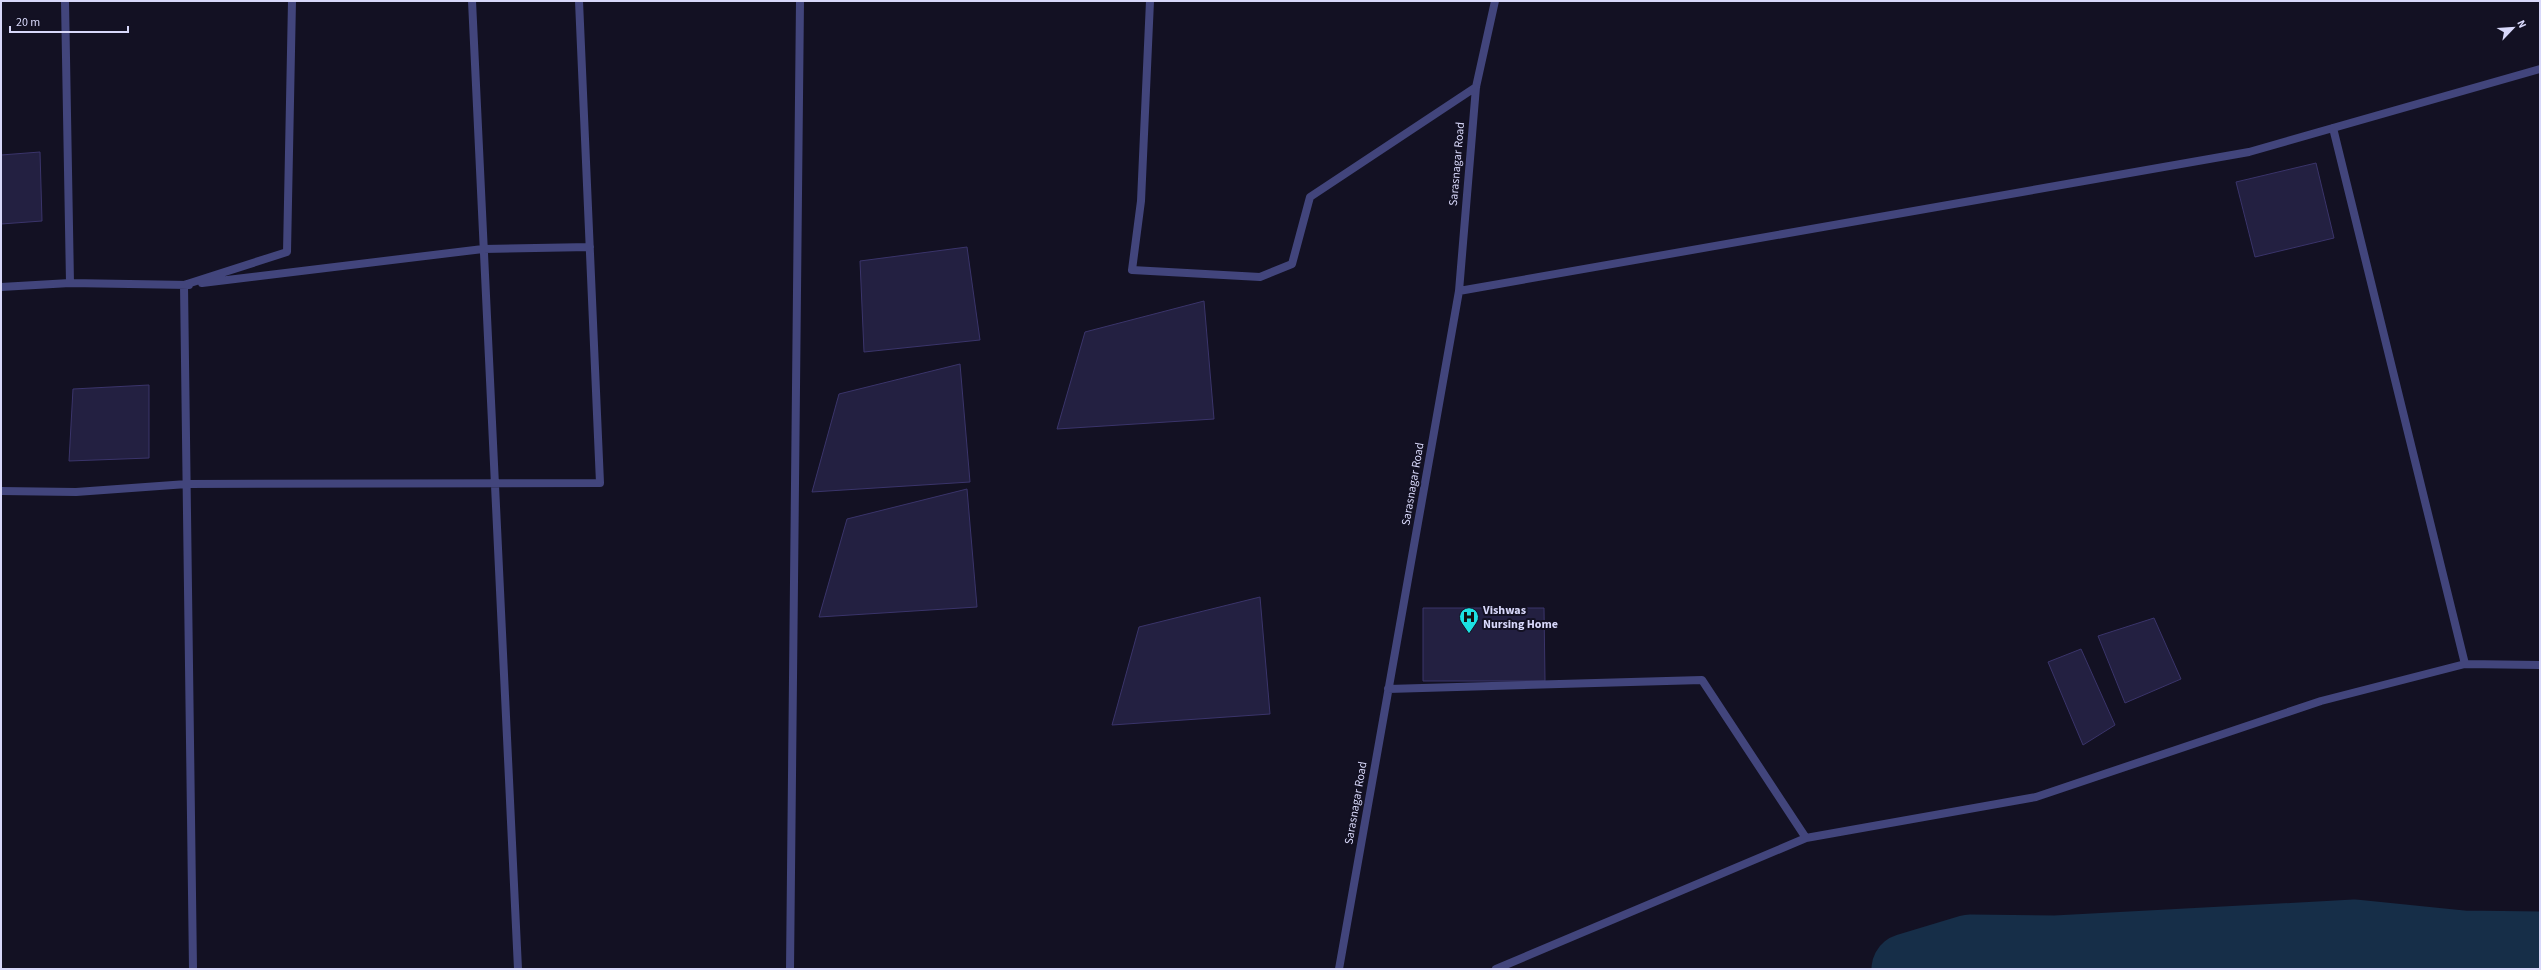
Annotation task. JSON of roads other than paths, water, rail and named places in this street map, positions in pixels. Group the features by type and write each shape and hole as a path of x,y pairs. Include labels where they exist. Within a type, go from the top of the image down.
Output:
{"street":[{"path":"65,1 70,283"},
{"path":"184,285 287,252 292,1"},
{"path":"472,1 482,248 518,969"},
{"path":"1,491 76,492 187,484 600,483 579,1"},
{"path":"790,969 800,1"},
{"path":"1150,1 1141,201 1132,270 1260,277 1292,264 1310,197 1476,87"},
{"name":"Sarasnagar Road","path":"1339,969 1459,291 1476,87 1495,1"},
{"path":"1459,291 2249,152 2540,69"},
{"path":"2333,128 2465,664"},
{"path":"1,287 70,283 184,285 482,248 590,247"},
{"path":"184,285 194,969"},
{"path":"1496,969 1806,838 2036,797 2321,701 2465,664 2540,665"},
{"path":"1388,689 1702,680 1806,838"}],"waterway":[{"path":"1907,969 1970,950 2056,951 2355,935 2463,946 2540,947"}],"place":[{"name":"Vishwas Nursing Home","path":"1469,634"}]}
